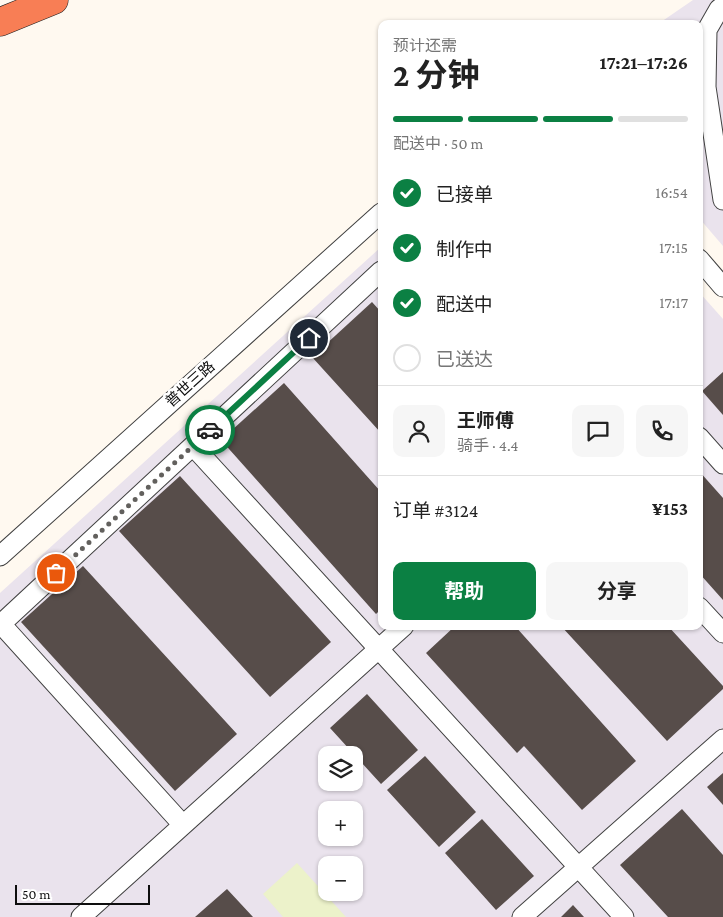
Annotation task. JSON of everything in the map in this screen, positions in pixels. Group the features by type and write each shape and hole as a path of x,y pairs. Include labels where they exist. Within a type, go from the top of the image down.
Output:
{"highway":[{"path":"0,22 54,0"}],"street":[{"path":"723,6 707,30 706,87 723,200"},
{"name":"普世三路","path":"0,556 378,216"},
{"path":"703,262 720,277"},
{"path":"183,825 1,624 378,274"},
{"path":"703,442 723,464"},
{"path":"193,446 624,917"},
{"path":"703,611 723,633"},
{"path":"81,917 400,630"},
{"path":"522,917 723,739"}],"shaded area":[{"path":"693,0 723,0 723,246 703,223 703,20 664,20"},
{"path":"378,250 378,630 703,630 703,296 723,319 723,917 0,917 0,593"}],"green space":[{"path":"297,863 318,886 318,901 331,901 346,917 283,917 263,894"}],"building":[{"path":"372,302 378,309 378,430 312,357"},
{"path":"723,372 723,415 703,392"},
{"path":"284,383 378,489 378,612 376,614 221,440"},
{"path":"180,476 331,642 270,697 119,531"},
{"path":"703,476 723,498 723,600 703,578"},
{"path":"83,566 237,734 175,791 21,622"},
{"path":"451,630 519,630 636,761 582,810 524,746 517,753 426,653"},
{"path":"565,630 672,630 723,686 723,689 667,741"},
{"path":"367,694 418,750 381,784 363,764 363,746 346,746 330,728"},
{"path":"425,756 476,812 439,847 387,790"},
{"path":"723,773 723,805 707,787"},
{"path":"682,809 723,855 723,917 668,917 620,865"},
{"path":"482,819 534,876 496,910 445,853"},
{"path":"227,889 253,917 195,917"},
{"path":"573,905 584,917 561,917"}],"way so far":[{"path":"56,573 210,430"}],"route":[{"path":"210,430 309,338"}]}
